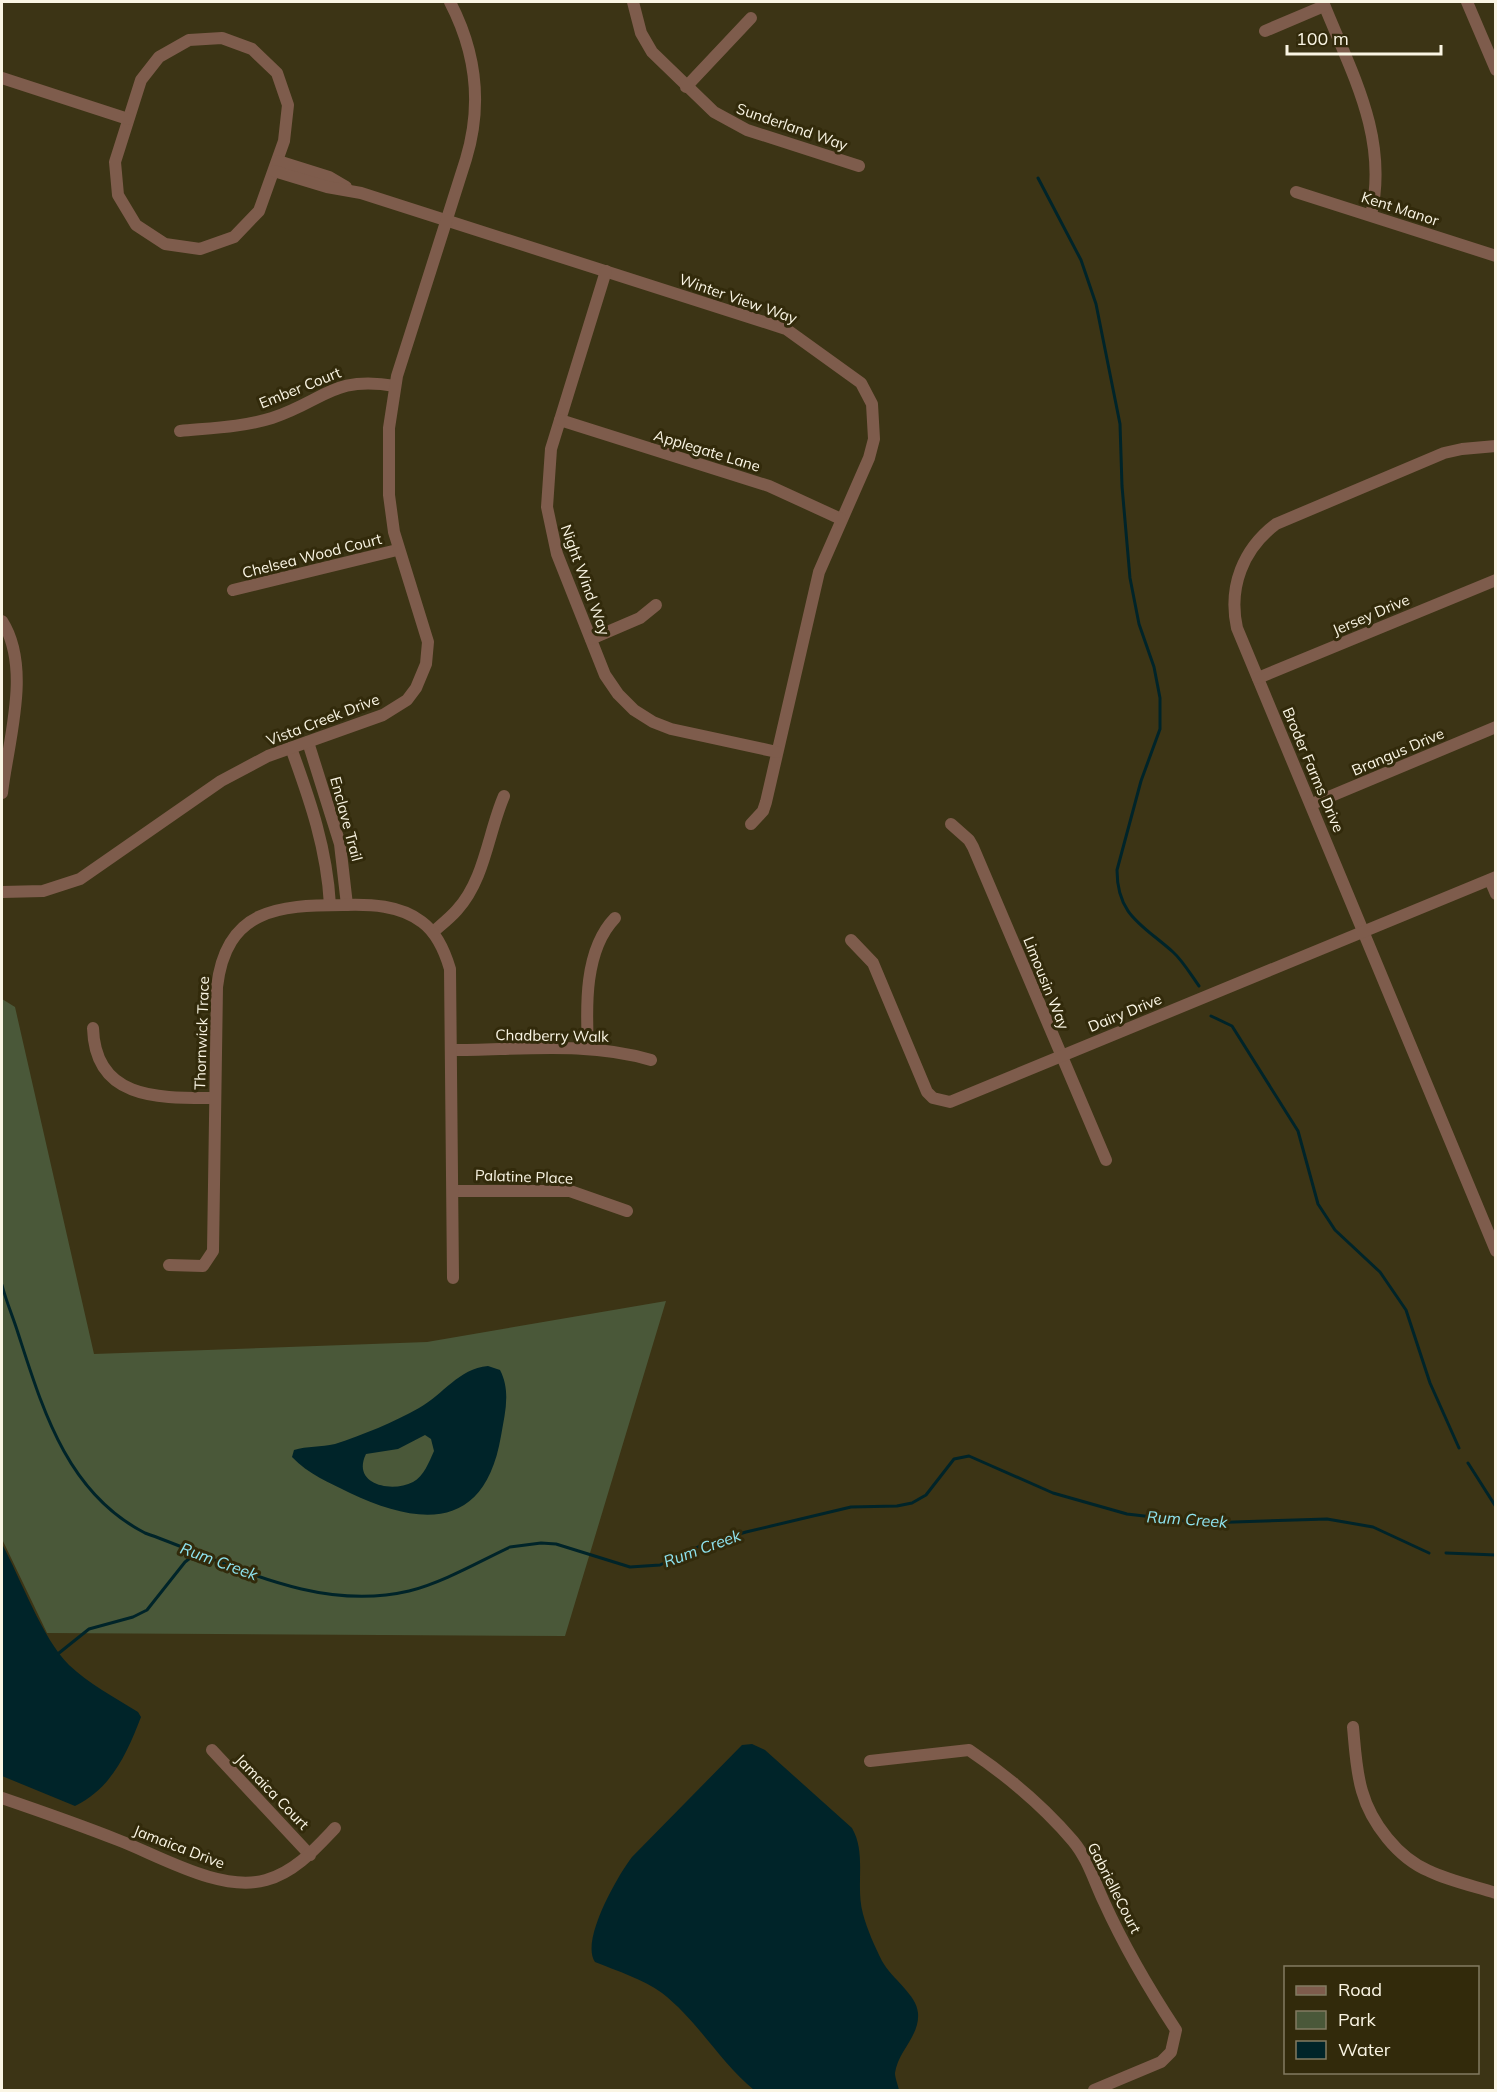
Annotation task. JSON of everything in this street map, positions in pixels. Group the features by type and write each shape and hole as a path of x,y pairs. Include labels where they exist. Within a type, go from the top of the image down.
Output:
{"street":[{"name":"Vista Creek Drive","path":"2,892 43,891 80,879 215,785 260,760 395,709 407,700 420,681 428,657 428,642 398,550 392,521 389,438 395,386 470,147 476,102 474,71 467,41 450,2"},
{"name":"Sunderland Way","path":"633,2 638,25 648,46 686,87 714,112 739,127 859,166"},
{"path":"1467,2 1495,68"},
{"path":"1265,31 1323,4 1363,96 1374,134 1377,184 1371,215"},
{"path":"686,87 752,18"},
{"path":"222,38 252,49 277,73 288,105 284,141 276,166 259,212 234,237 200,249 165,244 136,225 118,195 115,162 141,80 159,57 189,40 222,38"},
{"path":"2,78 128,118"},
{"name":"Winter View Way","path":"276,166 329,177 353,191 786,329 861,383 872,404 874,439 869,458 841,519 814,590 763,811 751,824"},
{"name":"Kent Manor","path":"1296,192 1496,256"},
{"name":"Night Wind Way","path":"606,271 560,420 548,468 549,524 556,554 612,686 627,704 643,717 670,729 777,752"},
{"name":"Ember Court","path":"180,431 258,422 284,413 347,384 363,382 395,386"},
{"name":"Applegate Lane","path":"560,420 769,486 841,519"},
{"name":"Broder Farms Drive","path":"1496,446 1462,448 1444,453 1276,524 1262,535 1243,562 1234,598 1237,628 1496,1251"},
{"name":"Chelsea Wood Court","path":"233,590 398,550"},
{"name":"Jersey Drive","path":"1258,678 1496,579"},
{"path":"591,639 640,618 656,605"},
{"path":"2,621 15,653 17,676 2,793"},
{"name":"Brangus Drive","path":"1312,804 1496,727"},
{"name":"Enclave Trail","path":"308,742 334,821 343,864 347,905"},
{"name":"Enclave Trail","path":"291,748 319,828 327,867 330,905"},
{"path":"433,932 457,910 468,896 482,863 504,796"},
{"path":"319,828 334,821"},
{"name":"Limousin Way","path":"951,824 969,840 973,847 1060,1057 1106,1160"},
{"path":"1492,879 1496,894"},
{"name":"Dairy Drive","path":"851,940 873,963 923,1084 933,1098 950,1102 1492,879"},
{"name":"Thornwick Trace","path":"169,1265 203,1266 213,1251 217,987 221,961 227,948 250,921 288,906 369,905 400,911 424,923 433,932 444,951 452,975 453,1278"},
{"path":"588,1049 587,1019 593,959 604,933 615,918"},
{"path":"93,1028 97,1053 107,1071 125,1087 154,1097 215,1098"},
{"name":"Chadberry Walk","path":"452,1050 588,1049 620,1052 651,1060"},
{"name":"Palatine Place","path":"453,1191 570,1191 627,1211"},
{"path":"1353,1726 1362,1793 1373,1817 1393,1843 1405,1856 1427,1871 1496,1893"},
{"name":"Jamaica Court","path":"212,1750 310,1855"},
{"name":"GabrielleCourt","path":"870,1761 969,1750 992,1765 1073,1841 1094,1873 1104,1901 1152,1994 1176,2030 1171,2052 1161,2062 1094,2091"},
{"name":"Jamaica Drive","path":"2,1798 222,1880 247,1883 265,1881 286,1873 310,1855 335,1828"}],"green space":[{"path":"2,999 15,1007 94,1354 427,1342 666,1301 565,1636 47,1633 2,1539"}],"water":[{"path":"488,1366 500,1370 505,1386 506,1402 493,1467 481,1489 465,1504 446,1512 425,1515 402,1512 335,1486 312,1473 292,1457 294,1450 335,1444 399,1418 419,1408 460,1377 477,1368","holes":["425,1435 431,1439 434,1451 423,1472 413,1482 395,1487 385,1486 376,1484 364,1473 363,1465 366,1454 398,1449"]},
{"path":"2,1544 41,1624 59,1653 85,1678 138,1712 141,1717 117,1768 99,1790 75,1806 2,1776"},
{"path":"752,1744 765,1750 852,1828 859,1848 861,1903 867,1926 886,1968 909,1993 917,2006 916,2029 900,2058 895,2073 899,2090 754,2090 730,2067 687,2016 662,1993 638,1979 595,1962 592,1939 596,1924 618,1878 632,1857 742,1745"}],"waterway":[{"path":"1038,178 1081,260 1096,304 1120,424 1122,486 1130,578 1139,624 1154,667 1160,698 1160,729 1141,781 1117,870 1118,886 1127,909 1134,918 1177,956 1199,986"},
{"path":"1211,1016 1232,1026 1298,1131 1318,1204 1335,1230 1380,1272 1406,1310 1430,1383 1459,1448"},
{"name":"Rum Creek","path":"2,1285 49,1420 77,1472 96,1496 118,1516 145,1533 274,1582 307,1590 340,1595 374,1596 409,1591 448,1577 510,1547 541,1543 556,1544 630,1567 660,1565 702,1545 746,1532 851,1507 897,1506 912,1503 926,1495 954,1459 969,1456 1053,1493 1127,1514 1204,1523 1327,1519 1373,1527 1429,1553"},
{"path":"1468,1463 1496,1507"},
{"path":"59,1653 89,1629 133,1617 147,1610 185,1562 198,1552"},
{"name":"Rum Creek","path":"1446,1553 1496,1555"}]}
